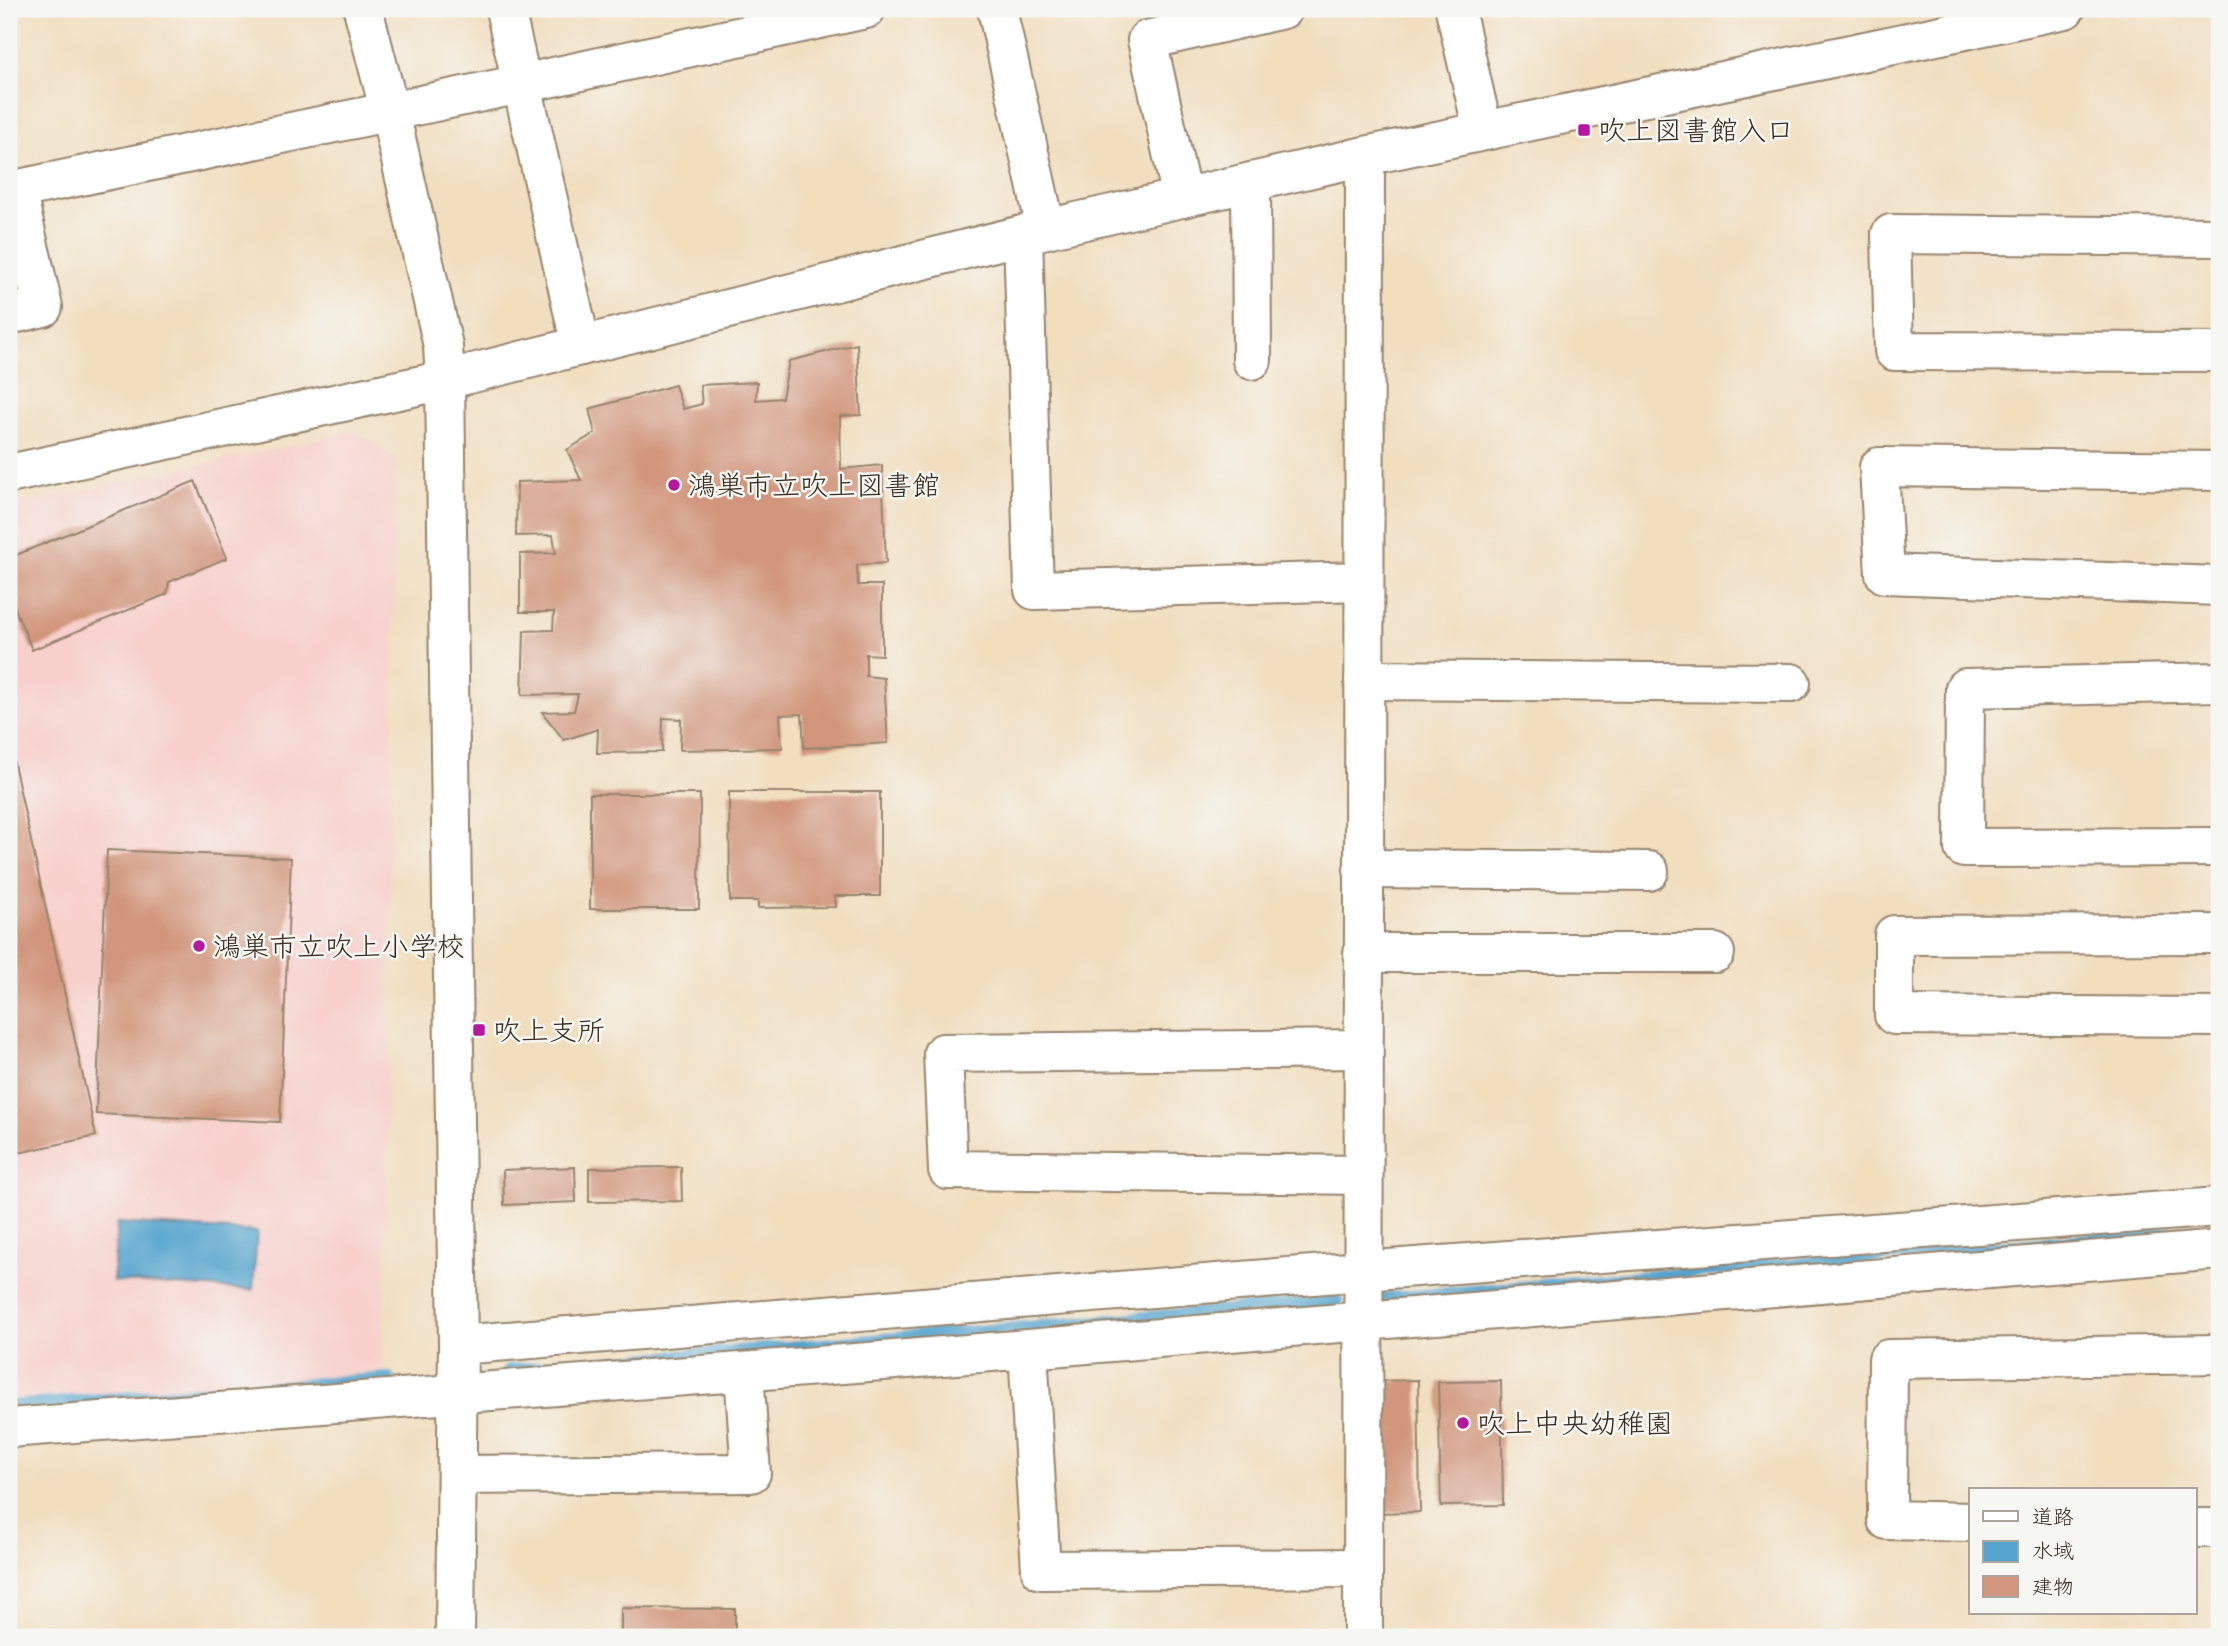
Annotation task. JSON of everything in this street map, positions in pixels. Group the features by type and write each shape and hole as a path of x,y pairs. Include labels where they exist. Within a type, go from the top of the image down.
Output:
{"street":[{"path":"363,9 390,112 443,346 445,380 458,1345 455,1637"},
{"path":"505,9 581,346"},
{"path":"9,315 43,307 12,190 866,9"},
{"path":"997,9 1035,232 1034,590 1364,581"},
{"path":"1182,198 1147,40 1283,9"},
{"path":"1455,9 1483,131"},
{"path":"9,474 445,380 1035,232 1365,156 2065,9"},
{"path":"1363,1637 1365,156"},
{"path":"1251,182 1252,360"},
{"path":"2219,237 1891,234 1894,351 2219,352"},
{"path":"2219,471 1879,467 1885,574 2219,586"},
{"path":"1364,680 1791,683"},
{"path":"2219,682 1965,688 1964,848 2219,848"},
{"path":"1363,869 1649,871"},
{"path":"2219,934 1894,936 1894,1015 2219,1017"},
{"path":"1363,953 1715,953"},
{"path":"1363,1049 943,1053 948,1170 1363,1175"},
{"path":"458,1345 1362,1271 2219,1207"},
{"path":"9,1428 1028,1350 2219,1250"},
{"path":"1028,1350 1041,1570 1363,1568"},
{"path":"1969,1522 1888,1520 1888,1359 2219,1354"},
{"path":"457,1475 751,1473 744,1372"},
{"path":"2196,1528 2219,1528"}],"shaded area":[{"name":"鴻巣市立吹上小学校","path":"357,431 396,460 383,1386 9,1413 9,506"}],"water":[{"path":"117,1223 257,1232 253,1290 113,1281"}],"building":[{"path":"857,344 861,415 840,416 841,469 882,465 886,563 857,565 858,585 882,585 882,655 866,654 866,676 884,678 888,743 804,748 802,714 780,715 782,748 680,750 681,719 663,718 662,752 597,753 598,729 564,740 542,712 574,711 578,694 522,695 524,631 553,630 554,612 520,612 520,554 556,553 553,535 516,536 517,482 581,480 567,450 595,433 589,409 675,385 683,409 702,404 700,385 757,382 756,400 782,398 789,361"},
{"path":"195,481 227,558 169,582 167,594 32,650 9,594 9,558"},
{"path":"9,741 96,1136 9,1155"},
{"path":"729,792 880,792 880,896 835,896 836,907 758,908 758,901 730,901"},
{"path":"590,794 700,794 699,909 590,909"},
{"path":"107,850 291,858 280,1122 96,1114"},
{"path":"575,1167 576,1202 504,1205 503,1170"},
{"path":"681,1167 682,1201 589,1202 589,1168"},
{"path":"1418,1380 1420,1512 1375,1513 1373,1381"},
{"path":"1501,1381 1503,1505 1441,1506 1438,1382"},
{"path":"621,1608 735,1609 735,1637 621,1637"}],"waterway":[{"path":"1385,1298 2219,1228"},
{"path":"508,1370 1338,1301"},
{"path":"9,1406 389,1378"}],"place":[{"name":"吹上図書館入口","path":"1584,130"},
{"name":"鴻巣市立吹上図書館","path":"674,485"},
{"name":"鴻巣市立吹上小学校","path":"199,946"},
{"name":"吹上支所","path":"479,1030"},
{"name":"吹上中央幼稚園","path":"1463,1423"}]}
